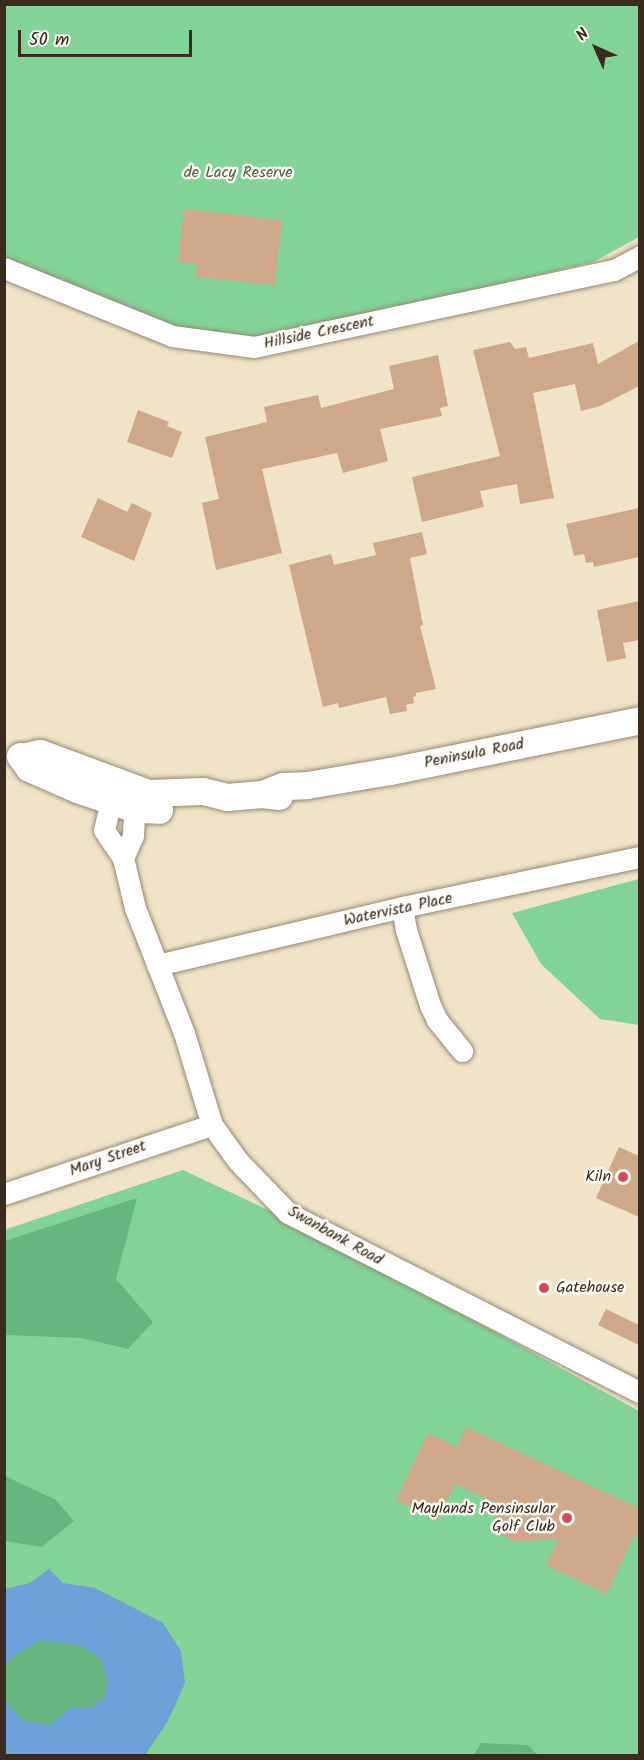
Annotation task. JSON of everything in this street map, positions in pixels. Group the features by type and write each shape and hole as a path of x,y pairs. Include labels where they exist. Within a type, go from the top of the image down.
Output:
{"street":[{"name":"Hillside Crescent","path":"4,268 172,336 254,347 614,270 639,256"},
{"name":"Peninsula Road","path":"13,753 40,753 124,795 203,790 227,797 262,794 283,786 307,785 390,771 639,720"},
{"name":"Swanbank Road","path":"124,795 133,836 123,858 135,908 184,1034 212,1125 238,1161 288,1213 639,1392"},
{"name":"Watervista Place","path":"157,965 402,907 639,857"},
{"path":"402,907 406,930 436,1020 462,1051"},
{"name":"Mary Street","path":"4,1194 212,1125"}],"green space":[{"name":"de Lacy Reserve","path":"4,5 639,5 639,237 593,262 254,343 214,342 5,268"},
{"path":"640,879 639,1025 600,1019 541,964 512,913"},
{"path":"183,1170 302,1226 639,1411 639,1755 5,1755 4,1230"},
{"path":"137,1198 116,1279 153,1322 128,1349 82,1338 5,1335 5,1241"},
{"path":"5,1476 56,1500 74,1521 42,1547 5,1541"},
{"path":"40,1640 80,1645 100,1658 108,1681 105,1697 90,1708 72,1707 50,1725 22,1720 5,1700 4,1666 15,1655"},
{"path":"481,1743 528,1745 538,1755 474,1755"}],"water":[{"path":"49,1569 63,1583 95,1588 163,1623 181,1651 185,1683 168,1721 145,1755 5,1755 5,1700 22,1720 50,1725 72,1707 90,1708 105,1697 108,1681 100,1658 80,1645 40,1640 15,1655 5,1666 5,1589 30,1583"}],"building":[{"path":"184,209 282,220 275,285 195,277 197,264 178,262"},
{"path":"639,341 639,386 600,406 581,411 575,384 533,393 554,498 520,504 517,484 480,491 484,507 422,522 412,477 500,456 473,350 510,342 515,349 526,347 529,358 593,343 598,364"},
{"path":"438,355 448,406 440,408 442,416 380,429 388,461 343,473 337,453 262,469 282,553 216,570 202,503 219,499 205,437 267,422 264,407 318,395 321,408 394,389 389,366"},
{"path":"138,410 169,422 167,426 182,432 172,458 127,442"},
{"path":"98,498 127,512 132,503 152,513 134,561 81,537"},
{"path":"639,508 639,557 594,567 593,562 586,563 584,554 574,556 566,524"},
{"path":"422,532 427,554 410,558 423,625 420,626 436,689 416,693 413,697 414,703 406,705 407,711 390,714 386,697 339,708 338,703 323,707 289,565 331,554 334,565 376,555 373,543"},
{"path":"639,601 639,640 623,643 626,658 607,662 597,610"},
{"name":"Kiln","path":"619,1147 639,1156 639,1217 596,1198"},
{"path":"606,1309 639,1325 639,1345 598,1325"},
{"name":"Maylands Pensinsular Golf Club","path":"466,1427 639,1508 639,1538 634,1536 607,1594 546,1565 558,1539 515,1542 503,1536 494,1525 496,1503 455,1484 438,1520 396,1500 428,1433 457,1447"}],"place":[{"name":"Kiln","path":"623,1177"},
{"name":"Gatehouse","path":"544,1288"},
{"name":"Maylands Pensinsular Golf Club","path":"567,1518"}]}
